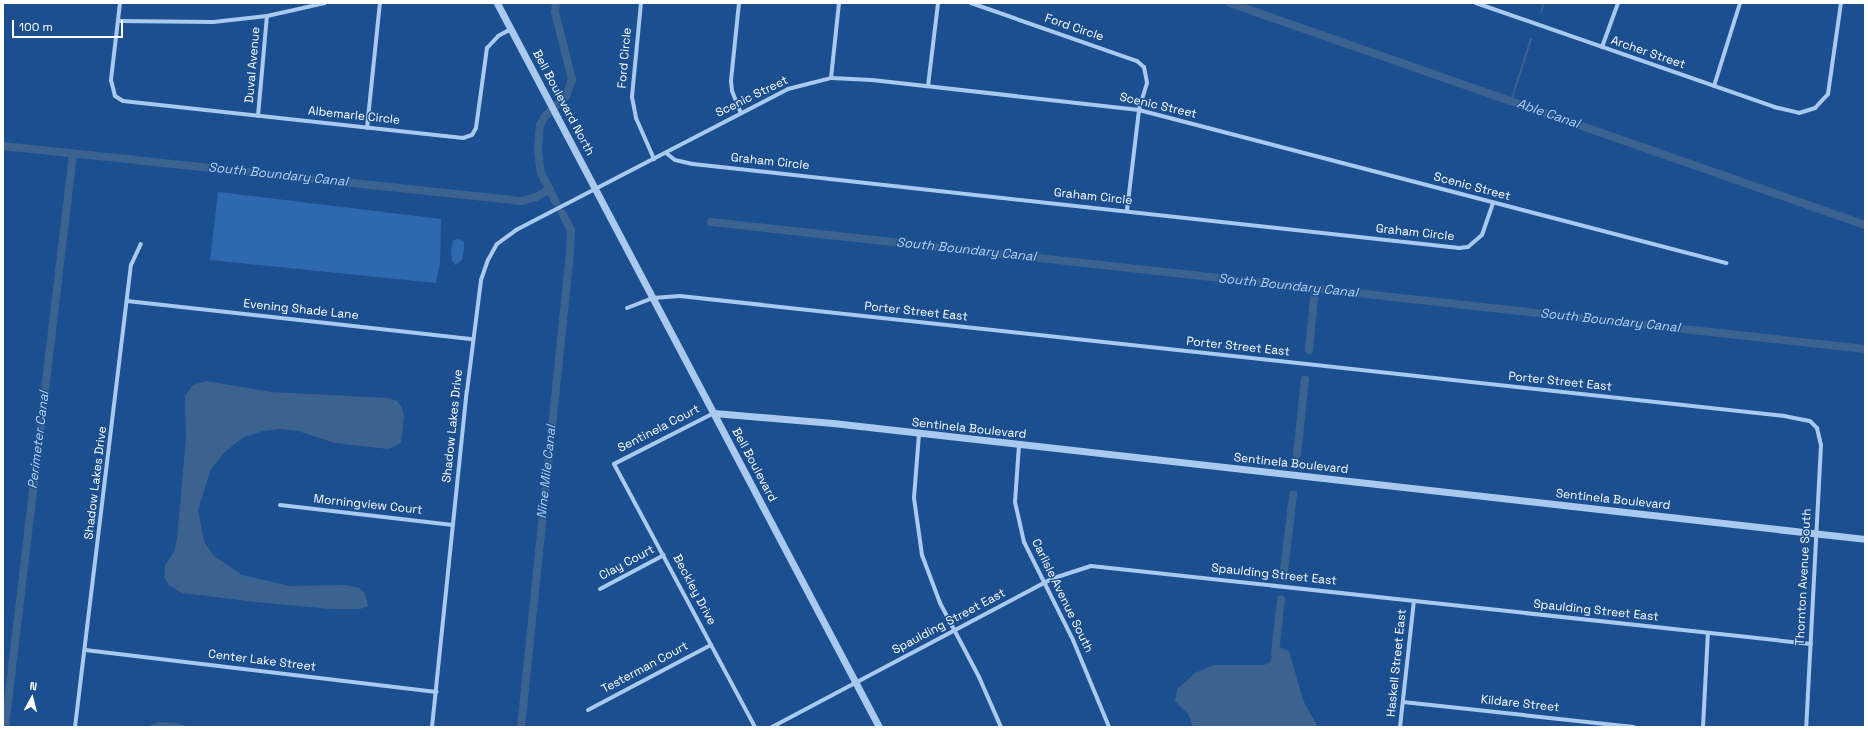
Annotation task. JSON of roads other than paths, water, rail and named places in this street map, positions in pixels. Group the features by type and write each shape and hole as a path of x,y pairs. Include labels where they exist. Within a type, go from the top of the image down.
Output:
{"street":[{"path":"120,3 118,21 206,23 267,16 325,3"},
{"path":"367,128 380,3"},
{"name":"Bell Boulevard North","path":"497,3 609,214"},
{"name":"Ford Circle","path":"641,3 632,97 636,118 654,159"},
{"path":"739,3 730,81 732,91 741,113"},
{"path":"831,78 838,3"},
{"path":"928,86 938,3"},
{"name":"Ford Circle","path":"972,3 1137,62 1145,69 1147,84 1139,110"},
{"name":"Archer Street","path":"1476,3 1484,4 1602,47 1790,112 1807,112 1823,102 1830,86 1840,3"},
{"path":"1602,47 1618,3"},
{"path":"1714,86 1740,3"},
{"name":"Duval Avenue","path":"258,116 267,16"},
{"name":"Albemarle Circle","path":"118,21 111,80 115,96 123,101 463,138 472,135 478,120 487,48 498,36 511,29"},
{"name":"Scenic Street","path":"596,188 788,89 831,78 928,86 1139,110 1726,263"},
{"path":"1126,211 1139,110"},
{"name":"Graham Circle","path":"666,153 676,160 693,164 1459,248 1472,244 1482,236 1493,203"},
{"name":"Shadow Lakes Drive","path":"432,727 480,280 498,244 516,230 596,188"},
{"name":"Bell Boulevard","path":"609,214 879,727"},
{"name":"Shadow Lakes Drive","path":"76,727 131,265 141,244"},
{"name":"Porter Street East","path":"627,308 653,298 680,296 1784,416 1810,421 1817,428"},
{"name":"Evening Shade Lane","path":"127,301 473,338"},
{"name":"Sentinela Boulevard","path":"714,412 1865,539"},
{"name":"Sentinela Court","path":"614,464 714,412"},
{"name":"Thornton Avenue South","path":"1806,727 1821,445 1817,428"},
{"path":"919,434 914,498 917,536 934,588 954,631 979,678 1000,727"},
{"name":"Carlisle Avenue South","path":"1019,445 1015,491 1016,513 1024,542 1073,640 1109,727"},
{"name":"Beckley Drive","path":"614,464 755,727"},
{"name":"Morningview Court","path":"280,505 453,525"},
{"name":"Clay Court","path":"600,589 664,555"},
{"name":"Spaulding Street East","path":"772,727 1044,583 1075,569 1091,566 1811,644"},
{"name":"Haskell Street East","path":"1400,727 1414,601"},
{"path":"1703,727 1708,633"},
{"name":"Testerman Court","path":"588,710 711,645"},
{"name":"Center Lake Street","path":"85,650 436,692"},
{"name":"Kildare Street","path":"1403,702 1634,727"}],"waterway":[{"path":"556,3 555,12 572,79 566,96 545,116 540,125 538,150 541,173 556,202"},
{"name":"Able Canal","path":"1230,3 1865,225"},
{"path":"1541,12 1544,3"},
{"path":"1511,101 1531,39"},
{"name":"South Boundary Canal","path":"3,146 522,201 536,197 550,189"},
{"name":"Perimeter Canal","path":"5,727 73,154"},
{"name":"Nine Mile Canal","path":"521,727 570,253 571,230 562,213"},
{"name":"South Boundary Canal","path":"711,222 1865,349"},
{"path":"1309,350 1315,289"},
{"path":"1297,454 1305,379"},
{"path":"1284,571 1293,495"},
{"path":"1275,654 1281,599"}]}
